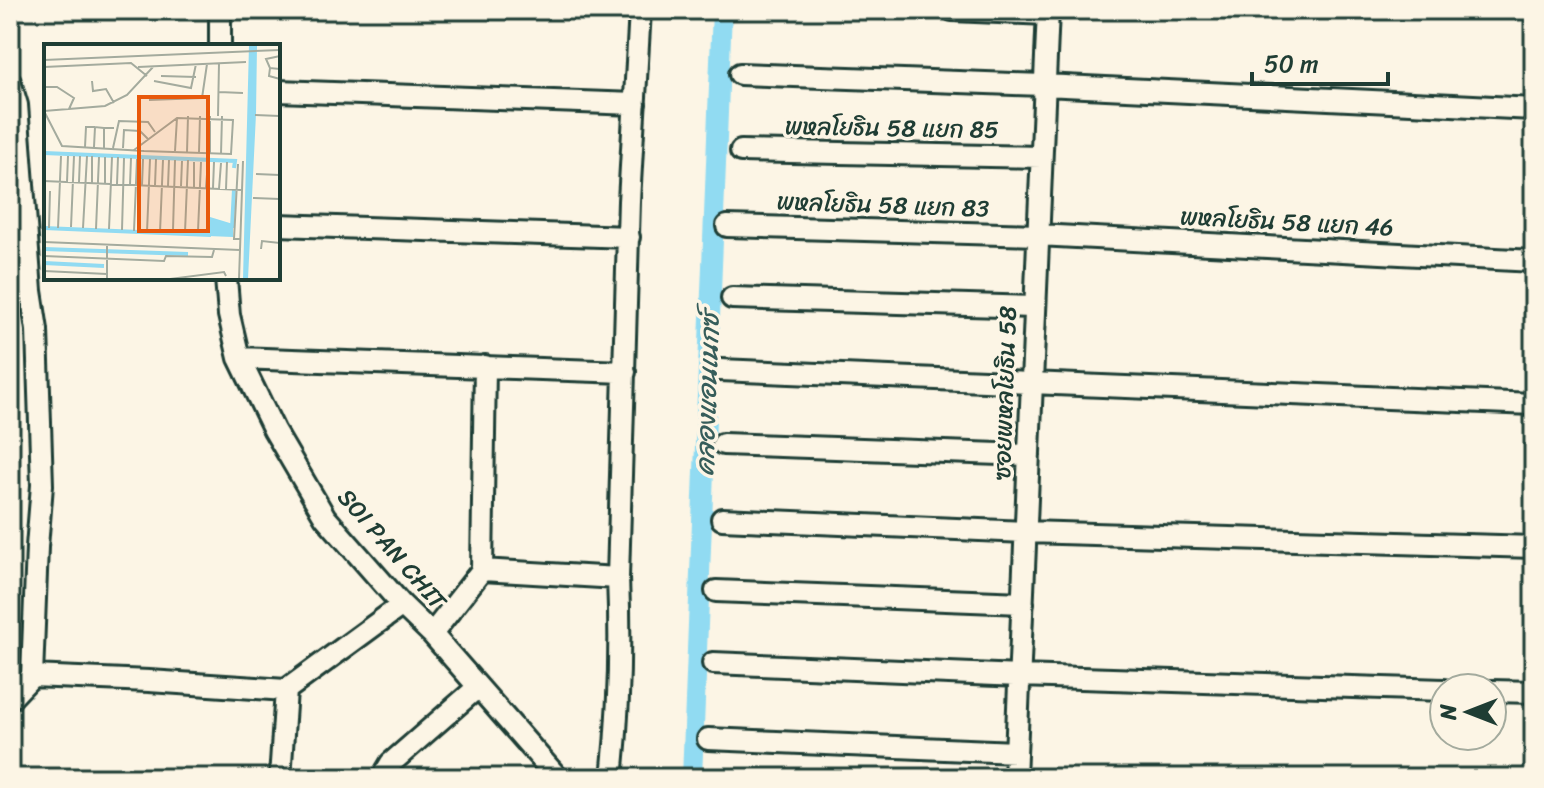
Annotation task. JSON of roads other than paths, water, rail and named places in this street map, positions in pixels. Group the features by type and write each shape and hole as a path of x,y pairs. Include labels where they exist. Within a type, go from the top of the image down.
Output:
{"street":[{"path":"220,10 220,44"},
{"path":"612,778 621,639 618,578 640,10"},
{"path":"952,10 1048,12"},
{"name":"ซอยพหลโยธิน 58","path":"1015,778 1048,12"},
{"path":"740,74 1534,109"},
{"path":"10,82 17,105 31,291 37,330 42,485 32,676 10,699"},
{"path":"280,91 635,104"},
{"name":"พหลโยธิน 58 แยก 85","path":"741,151 1041,157"},
{"path":"280,225 629,237"},
{"name":"พหลโยธิน 58 แยก 83","path":"727,226 1038,235"},
{"name":"พหลโยธิน 58 แยก 46","path":"1038,235 1534,261"},
{"name":"SOI PAN CHIT","path":"226,280 229,315 239,358 274,430 325,517 558,778"},
{"path":"732,298 1035,307"},
{"path":"239,358 625,372"},
{"path":"432,634 482,570 485,366"},
{"path":"720,370 1533,404"},
{"path":"723,444 1029,455"},
{"path":"722,519 1026,532 1534,547"},
{"path":"482,570 618,578"},
{"path":"716,591 1023,603"},
{"path":"32,676 286,690 402,605"},
{"path":"713,663 1428,689"},
{"path":"382,778 391,763 478,687"},
{"path":"280,778 286,690"},
{"path":"1508,691 1534,692"},
{"path":"708,739 1016,752"}],"waterway":[{"name":"คลองแอนเนกซ์","path":"692,778 722,10"}]}
